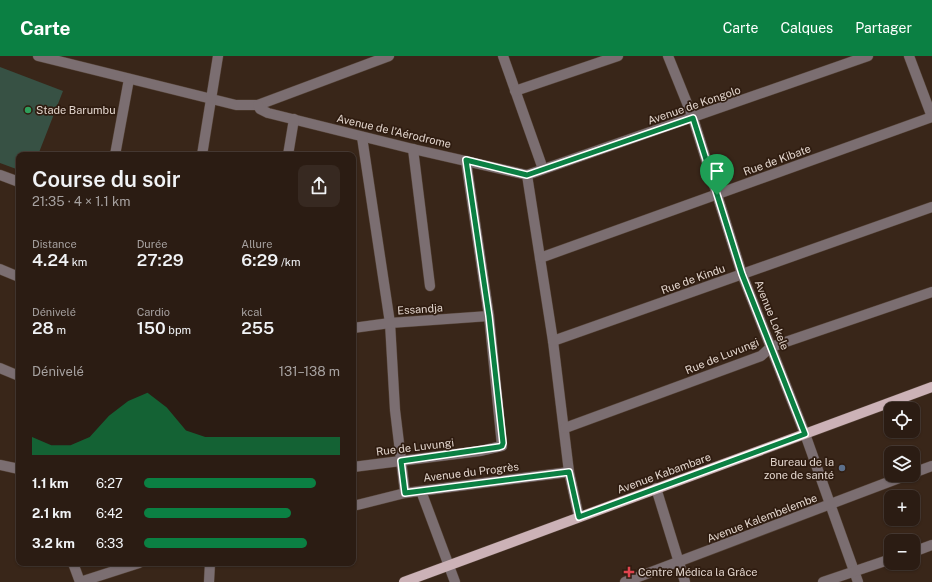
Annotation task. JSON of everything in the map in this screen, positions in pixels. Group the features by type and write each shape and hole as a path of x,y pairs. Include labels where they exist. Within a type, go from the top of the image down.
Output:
{"main road":[{"name":"Avenue Kabambare","path":"404,582 932,387"}],"street":[{"path":"38,56 236,105 258,105 380,58 389,56"},
{"path":"202,152 218,56"},
{"path":"504,56 543,169"},
{"path":"515,91 618,56"},
{"name":"Avenue Lokele","path":"668,56 693,118 742,274 805,434 858,582"},
{"name":"Avenue de Kongolo","path":"527,175 868,56"},
{"path":"909,56 932,117"},
{"path":"116,152 129,79"},
{"name":"Avenue de l’Aérodrome","path":"258,105 268,113 413,149 527,175"},
{"name":"Rue de Kibate","path":"540,258 932,117"},
{"path":"288,152 294,119"},
{"path":"362,136 390,323 394,400 405,493"},
{"path":"413,149 430,286"},
{"path":"466,160 489,316"},
{"path":"0,175 16,181"},
{"path":"527,175 554,341 569,472 579,517"},
{"name":"Rue de Kindu","path":"554,341 932,207"},
{"path":"0,269 16,276"},
{"name":"Rue de Luvungi","path":"565,428 761,356 771,347 932,292"},
{"name":"Essandja","path":"356,328 390,323 489,316"},
{"name":"Rue de Luvungi","path":"356,467 502,446 503,443 489,316"},
{"path":"0,368 16,375"},
{"path":"0,465 16,468"},
{"path":"920,470 932,466"},
{"name":"Avenue du Progrès","path":"356,505 405,493 569,472"},
{"name":"Avenue Kalembelembe","path":"625,582 679,563 890,482"},
{"path":"656,488 685,582"},
{"path":"421,491 455,582"},
{"path":"920,549 932,545"},
{"path":"824,582 884,561"},
{"path":"74,566 80,582 130,566"},
{"path":"209,582 210,566"}],"green space":[{"name":"Stade Barumbu","path":"0,67 63,91 39,152 16,152 16,169 0,163"}],"place":[{"name":"Stade Barumbu","path":"28,110"},
{"name":"Bureau de la zone de santé","path":"842,468"},
{"name":"Centre Médica la Grâce","path":"629,572"}],"route":[{"path":"693,118 717,195 742,274 805,434 579,517 569,472 405,493 401,461 499,447 502,446 503,443 489,316 466,160 527,175 693,118"}]}
